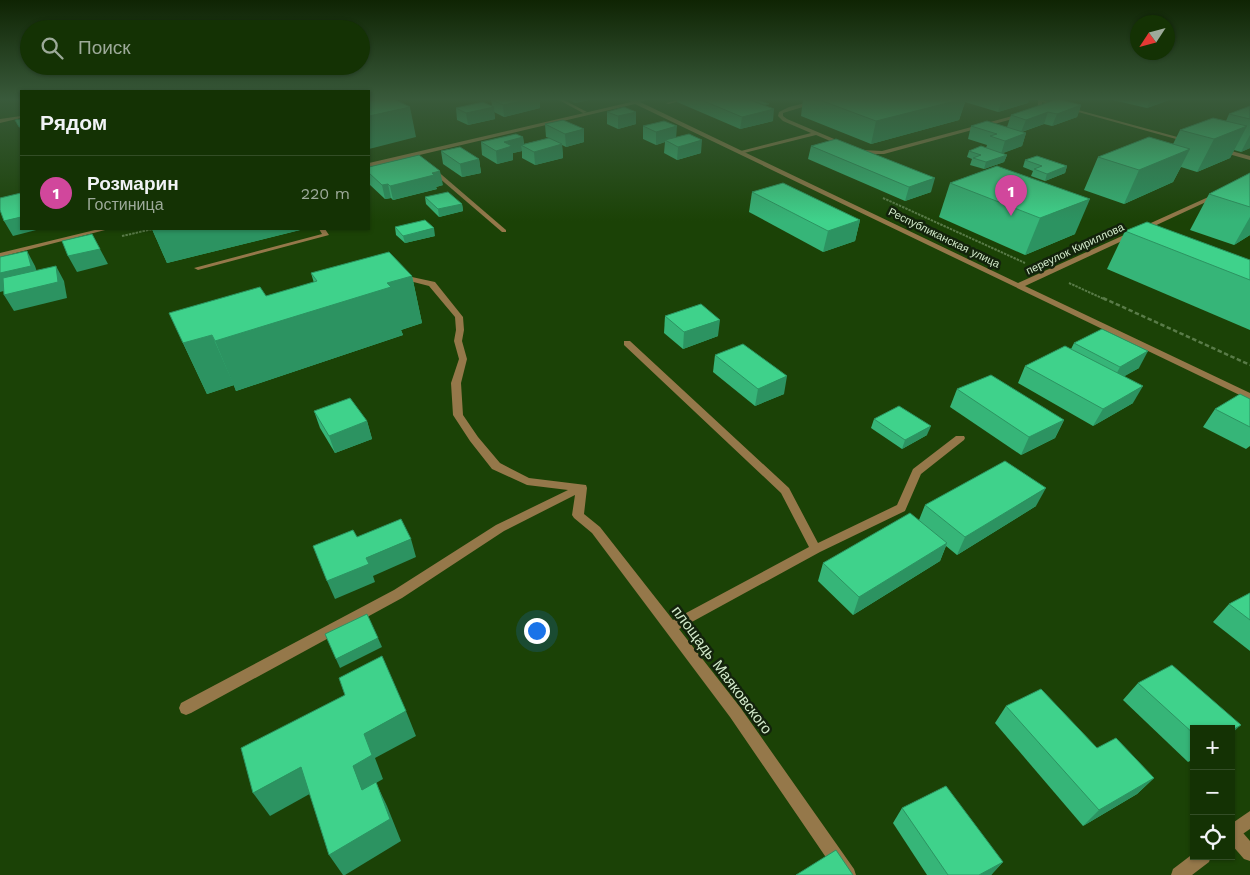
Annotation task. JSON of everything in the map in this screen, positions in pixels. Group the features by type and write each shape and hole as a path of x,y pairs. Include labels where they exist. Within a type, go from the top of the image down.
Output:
{"street":[{"path":"370,165 472,140"},
{"name":"Республиканская улица","path":"715,140 1250,398"},
{"path":"740,152 789,140"},
{"path":"832,140 847,146"},
{"path":"855,149 872,154 882,153 930,140"},
{"path":"1185,140 1193,142"},
{"path":"1212,148 1250,158"},
{"path":"414,154 423,162"},
{"path":"430,168 504,231"},
{"name":"переулок Кириллова","path":"1018,286 1224,192"},
{"path":"0,255 102,230"},
{"path":"198,268 326,235 323,230"},
{"path":"1119,240 1128,243"},
{"path":"394,278 403,275 432,284 459,316 460,330 458,341 463,359 456,383 458,415 474,439 496,466 527,481 582,488"},
{"path":"627,343 784,491 816,549"},
{"path":"670,628 816,549 901,508 917,472 960,438"},
{"path":"186,708 398,594 500,528 582,488"},
{"name":"площадь Маяковского","path":"582,488 578,515 596,530 735,712 848,875"},
{"path":"1235,831 1250,819"},
{"path":"1235,838 1250,853"},
{"path":"1180,875 1198,860"}],"path":[{"path":"1047,273 1250,365"}],"building":[{"path":"490,140 512,140 504,142 512,146 496,151 481,142"},
{"path":"542,140 553,140 562,144 534,152 521,145"},
{"path":"665,140 702,140 702,140 678,147"},
{"path":"838,140 935,178 909,187 811,146"},
{"path":"1142,140 1159,140 1190,149 1139,170 1098,157"},
{"path":"981,146 1007,155 986,162 973,158 981,155 969,151"},
{"path":"460,147 479,159 460,164 441,151"},
{"path":"419,155 440,171 432,173 434,175 390,186 388,184 382,185 370,174 370,167"},
{"path":"1037,156 1067,166 1047,174 1034,169 1042,166 1025,160"},
{"path":"997,166 1090,199 1040,218 950,183"},
{"path":"1250,173 1250,207 1209,194"},
{"path":"783,183 860,220 828,231 752,192"},
{"path":"448,192 462,204 438,209 425,197"},
{"path":"20,193 20,217 4,221 0,210 0,198"},
{"path":"425,220 434,228 403,236 395,227"},
{"path":"1147,222 1250,260 1250,280 1125,231"},
{"path":"92,234 100,249 68,256 62,241"},
{"path":"27,251 31,266 0,273 0,257"},
{"path":"389,252 412,276 387,283 391,287 215,341 212,335 183,343 169,313 260,287 266,296 317,281 311,273"},
{"path":"56,266 58,282 4,295 3,278"},
{"path":"701,304 720,320 684,332 665,316"},
{"path":"1102,329 1148,351 1120,367 1074,343"},
{"path":"743,344 787,376 758,389 715,355"},
{"path":"1065,346 1143,386 1103,409 1025,366"},
{"path":"991,375 1064,420 1029,437 957,389"},
{"path":"1240,394 1250,399 1250,427 1215,409"},
{"path":"350,398 367,421 329,436 314,411"},
{"path":"899,406 931,426 905,440 874,419"},
{"path":"1005,461 1046,488 965,537 925,505"},
{"path":"910,513 947,543 859,597 823,563"},
{"path":"401,519 411,539 366,558 369,564 327,581 313,546 353,530 357,537"},
{"path":"1250,593 1250,620 1229,604"},
{"path":"367,614 378,638 336,659 325,634"},
{"path":"382,656 406,711 364,734 372,755 353,766 362,790 376,782 390,819 329,855 301,767 253,793 241,748 345,695 339,678"},
{"path":"1172,665 1241,725 1235,729 1235,725 1190,725 1190,730 1138,683"},
{"path":"1041,689 1097,748 1116,738 1154,778 1099,810 1006,706"},
{"path":"946,786 1003,862 979,875 948,875 902,808"},
{"path":"836,850 853,875 796,875"}],"place":[{"name":"Розмарин","path":"1011,216"}]}
